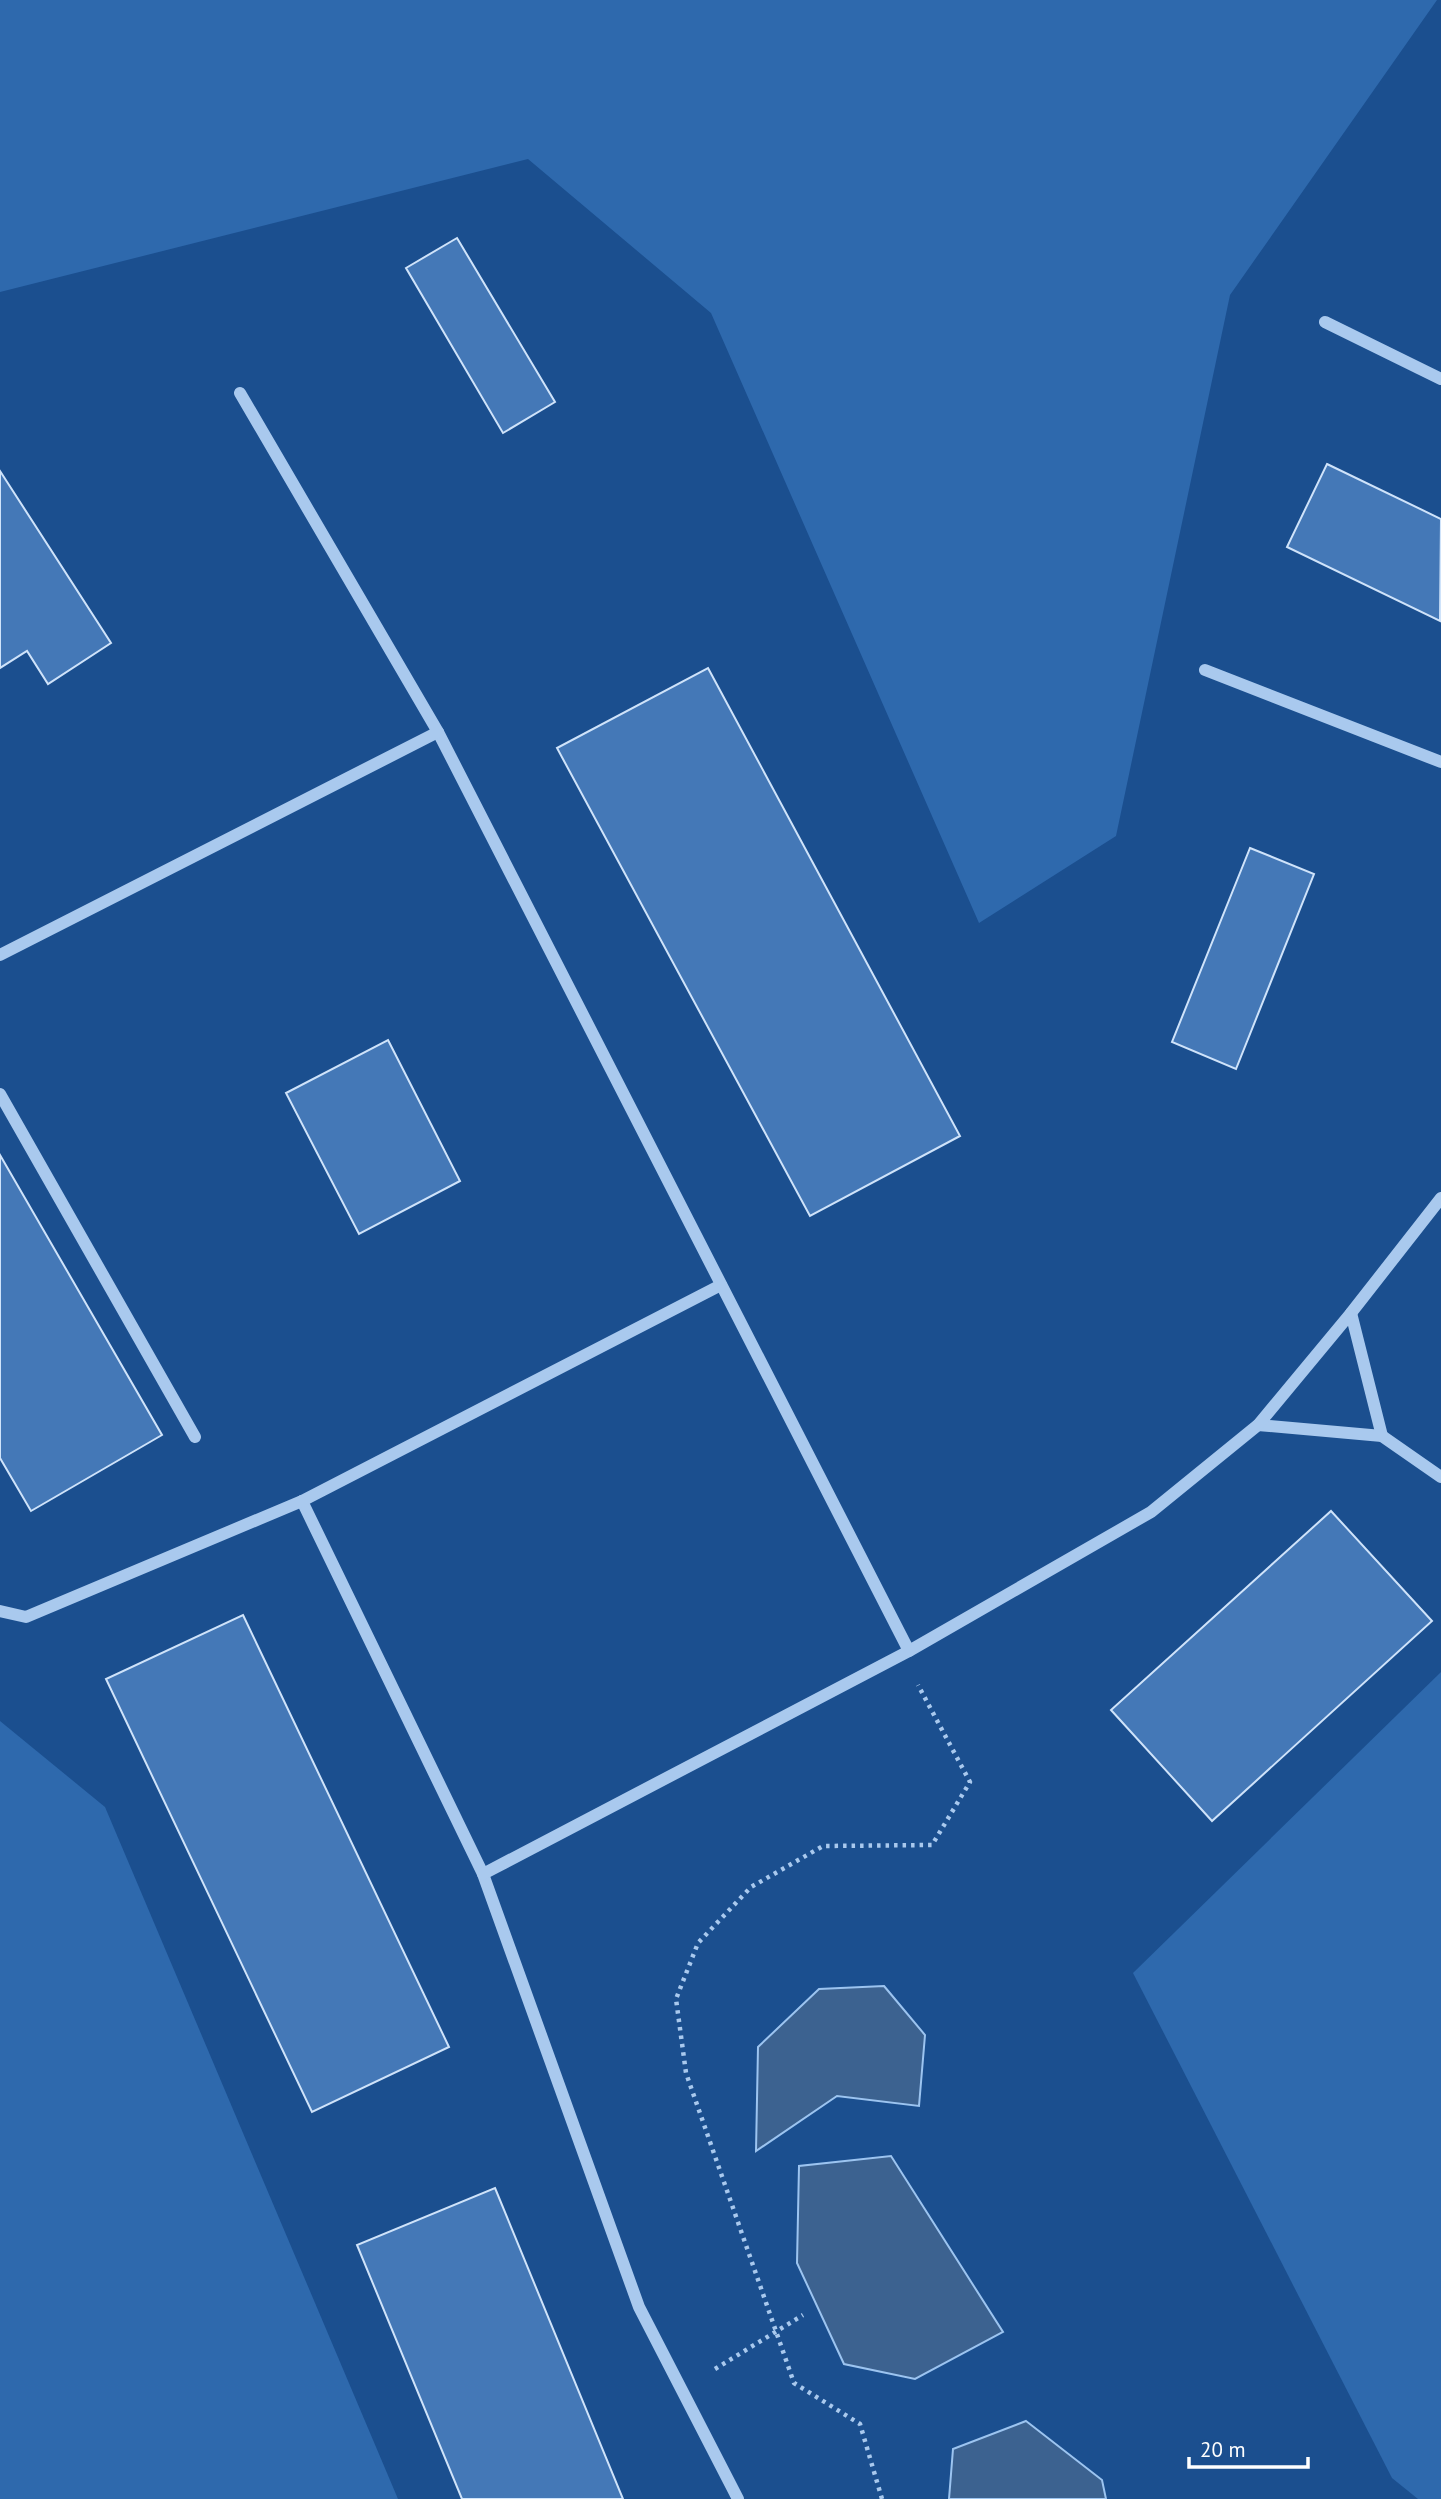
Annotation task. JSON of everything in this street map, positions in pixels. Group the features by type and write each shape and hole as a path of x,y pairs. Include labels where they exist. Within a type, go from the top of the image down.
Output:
{"street":[{"path":"1325,322 1441,379"},
{"path":"240,393 438,732 909,1651"},
{"path":"1205,670 1441,762"},
{"path":"0,955 438,732"},
{"path":"0,1094 195,1437"},
{"path":"483,1874 909,1651 1151,1512 1258,1425 1351,1313 1441,1198"},
{"path":"0,1611 26,1617 302,1501 721,1285"},
{"path":"1351,1313 1382,1436"},
{"path":"1258,1425 1382,1436 1441,1477"},
{"path":"302,1501 483,1874 639,2307 738,2499"}],"path":[{"path":"882,2499 860,2424 794,2383 686,2073 676,1999 698,1943 751,1887 823,1846 932,1845 970,1782 918,1685"},
{"path":"715,2369 803,2315"}],"shaded area":[{"path":"0,0 1437,0 1230,295 1116,836 979,923 711,313 528,159 0,292"},
{"path":"1441,1672 1441,2499 1418,2499 1392,2478 1133,1973"},
{"path":"0,1721 105,1807 398,2499 0,2499"},
{"path":"884,1986 925,2035 919,2106 837,2096 756,2151 758,2047 819,1989"},
{"path":"891,2156 1003,2332 915,2379 844,2364 797,2263 799,2166"},
{"path":"1026,2421 1102,2480 1106,2499 949,2499 953,2449"}],"building":[{"path":"457,238 555,402 503,433 406,268"},
{"path":"1327,464 1441,519 1440,621 1287,547"},
{"path":"0,471 111,643 48,684 27,651 0,668"},
{"path":"708,668 960,1136 810,1216 557,748"},
{"path":"1250,848 1314,874 1236,1069 1172,1042"},
{"path":"388,1040 460,1181 359,1234 286,1093"},
{"path":"0,1155 162,1435 31,1511 0,1458"},
{"path":"1331,1511 1432,1621 1212,1821 1111,1710"},
{"path":"243,1615 449,2047 312,2112 106,1679"},
{"path":"495,2188 623,2499 462,2499 357,2245"}]}
